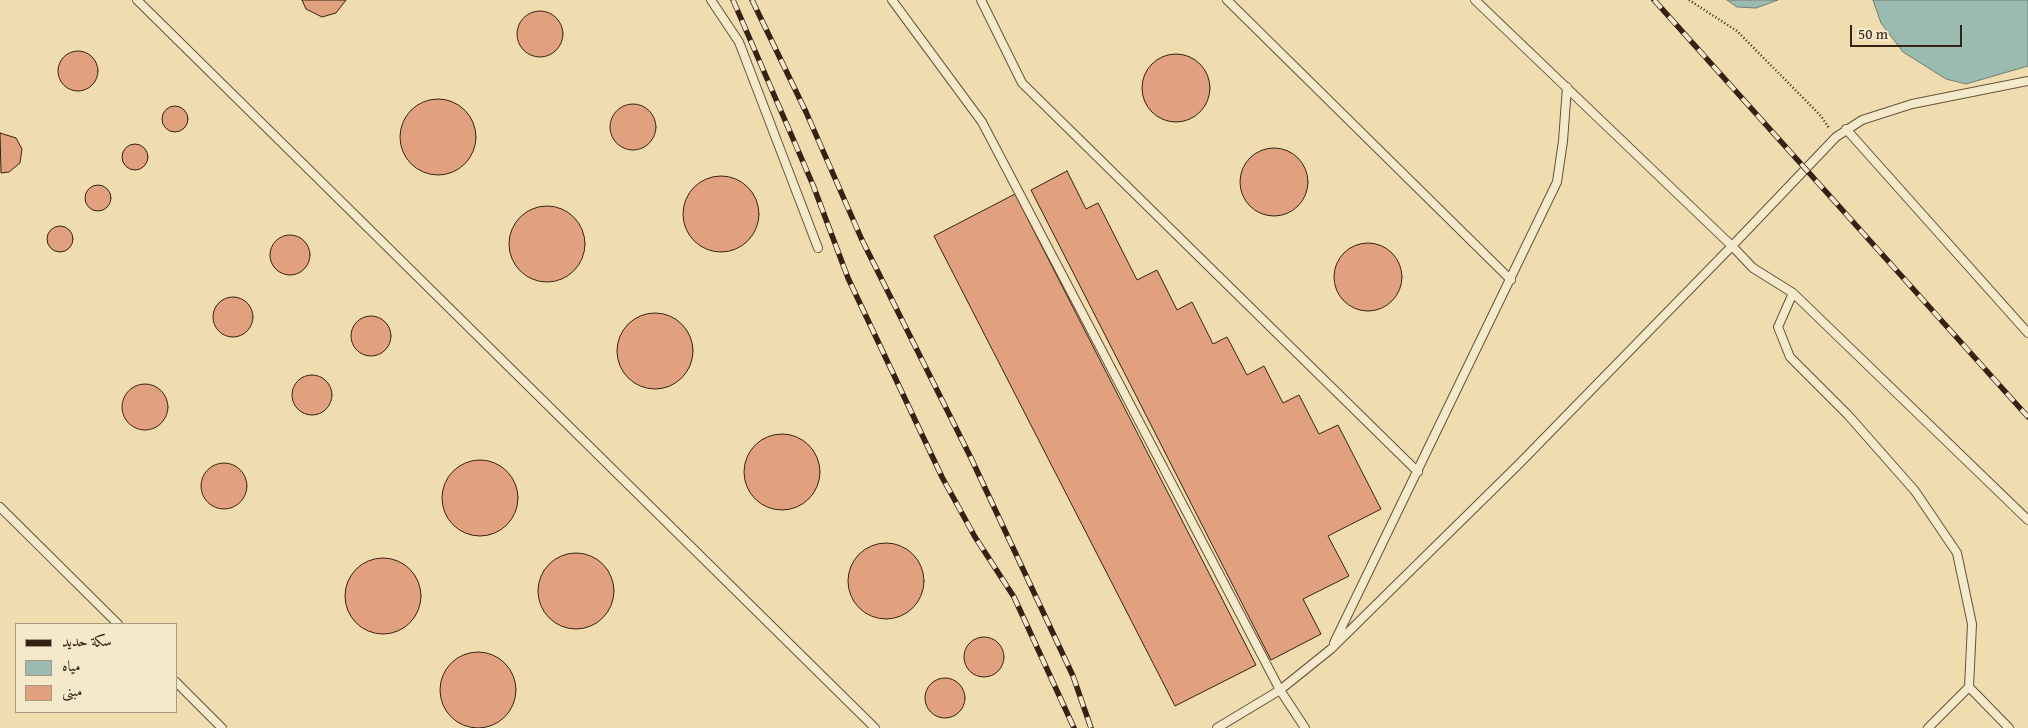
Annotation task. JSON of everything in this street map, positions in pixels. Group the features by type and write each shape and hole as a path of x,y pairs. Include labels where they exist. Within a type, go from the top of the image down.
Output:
{"lane":[{"path":"137,0 875,728"},
{"path":"711,0 739,42 818,248"},
{"path":"892,0 982,122 1280,690 1305,728"},
{"path":"981,0 1022,82 1418,472"},
{"path":"1228,0 1512,280"},
{"path":"1476,0 1753,268 1793,293 2028,520"},
{"path":"1217,728 1280,690 1331,649 1519,464 1836,137 1846,129 1887,110 2028,81"},
{"path":"1331,649 1512,280 1557,182 1563,141 1567,87"},
{"path":"1846,129 2028,333"},
{"path":"1793,293 1778,327 1790,357 1848,415 1915,491 1958,553 1972,624 1969,687 1928,728"},
{"path":"0,507 117,623"},
{"path":"178,684 222,728"},
{"path":"1969,687 2009,728"}],"path":[{"path":"1690,0 1737,31 1821,116 1836,137"}],"water":[{"path":"1727,0 1778,0 1756,8 1737,7"},
{"path":"1873,0 2028,0 2028,66 1966,84 1946,79 1903,52 1881,23"}],"building":[{"path":"302,0 346,0 336,13 322,17 306,9"},
{"path":"536,11 544,11 553,15 559,21 563,34 559,47 553,53 544,57 536,57 527,53 521,47 517,38 517,30 521,21 527,15"},
{"path":"74,51 82,51 89,54 95,60 98,71 95,82 89,88 82,91 74,91 67,88 61,82 58,75 58,67 61,60 67,54"},
{"path":"1176,54 1189,57 1200,64 1207,75 1210,88 1207,101 1200,112 1189,119 1176,122 1163,119 1152,112 1145,101 1142,88 1145,75 1152,64 1163,57"},
{"path":"438,99 453,102 465,110 473,122 476,137 473,152 465,164 453,172 438,175 423,172 411,164 403,152 400,137 403,122 411,110 423,102"},
{"path":"629,104 637,104 646,108 652,114 656,127 652,140 646,146 637,150 629,150 620,146 614,140 610,131 610,123 614,114 620,108"},
{"path":"175,106 184,110 188,119 184,128 175,132 166,128 162,119 166,110"},
{"path":"0,133 16,138 22,149 20,163 9,172 1,173"},
{"path":"135,144 144,148 148,157 144,166 135,170 126,166 122,157 126,148"},
{"path":"1274,148 1287,151 1298,158 1305,169 1308,182 1305,195 1298,206 1287,213 1274,216 1261,213 1250,206 1243,195 1240,182 1243,169 1250,158 1261,151"},
{"path":"1067,171 1086,209 1098,203 1137,280 1157,270 1177,310 1192,302 1213,344 1227,337 1247,375 1264,366 1283,403 1299,395 1319,434 1338,425 1381,509 1328,536 1349,576 1303,599 1321,634 1271,660 1031,190"},
{"path":"721,176 736,179 748,187 756,199 759,214 756,229 748,241 736,249 721,252 706,249 694,241 686,229 683,214 686,199 694,187 706,179"},
{"path":"98,185 107,189 111,198 107,207 98,211 89,207 85,198 89,189"},
{"path":"1015,194 1256,665 1175,706 934,236"},
{"path":"547,206 562,209 574,217 582,229 585,244 582,259 574,271 562,279 547,282 532,279 520,271 512,259 509,244 512,229 520,217 532,209"},
{"path":"60,226 69,230 73,239 69,248 60,252 51,248 47,239 51,230"},
{"path":"286,235 294,235 301,238 307,244 310,255 307,266 301,272 294,275 286,275 279,272 273,266 270,259 270,251 273,244 279,238"},
{"path":"1368,243 1381,246 1392,253 1399,264 1402,277 1399,290 1392,301 1381,308 1368,311 1355,308 1344,301 1337,290 1334,277 1337,264 1344,253 1355,246"},
{"path":"229,297 237,297 244,300 250,306 253,317 250,328 244,334 237,337 229,337 222,334 216,328 213,321 213,313 216,306 222,300"},
{"path":"655,313 670,316 682,324 690,336 693,351 690,366 682,378 670,386 655,389 640,386 628,378 620,366 617,351 620,336 628,324 640,316"},
{"path":"367,316 375,316 382,319 388,325 391,336 388,347 382,353 375,356 367,356 360,353 354,347 351,340 351,332 354,325 360,319"},
{"path":"308,375 316,375 323,378 329,384 332,395 329,406 323,412 316,415 308,415 301,412 295,406 292,399 292,391 295,384 301,378"},
{"path":"141,384 149,384 158,388 164,394 168,407 164,420 158,426 149,430 141,430 132,426 126,420 122,411 122,403 126,394 132,388"},
{"path":"782,434 797,437 809,445 817,457 820,472 817,487 809,499 797,507 782,510 767,507 755,499 747,487 744,472 747,457 755,445 767,437"},
{"path":"480,460 495,463 507,471 515,483 518,498 515,513 507,525 495,533 480,536 465,533 453,525 445,513 442,498 445,483 453,471 465,463"},
{"path":"220,463 228,463 237,467 243,473 247,486 243,499 237,505 228,509 220,509 211,505 205,499 201,490 201,482 205,473 211,467"},
{"path":"886,543 901,546 913,554 921,566 924,581 921,596 913,608 901,616 886,619 871,616 859,608 851,596 848,581 851,566 859,554 871,546"},
{"path":"576,553 591,556 603,564 611,576 614,591 611,606 603,618 591,626 576,629 561,626 549,618 541,606 538,591 541,576 549,564 561,556"},
{"path":"383,558 398,561 410,569 418,581 421,596 418,611 410,623 398,631 383,634 368,631 356,623 348,611 345,596 348,581 356,569 368,561"},
{"path":"988,637 995,640 1001,646 1004,657 1003,665 995,674 988,677 980,677 973,674 965,665 964,653 967,646 976,638"},
{"path":"478,652 493,655 505,663 513,675 516,690 513,705 505,717 493,725 478,728 463,725 451,717 443,705 440,690 443,675 451,663 463,655"},
{"path":"949,678 956,681 962,687 965,698 964,706 956,715 949,718 941,718 934,715 926,706 925,694 928,687 937,679"}],"railway":[{"path":"733,0 813,185 848,278 942,477 975,537 1014,597 1074,728"},
{"path":"752,0 806,112 862,240 971,458 1073,676 1091,728"},
{"path":"1654,0 2028,417"}]}
